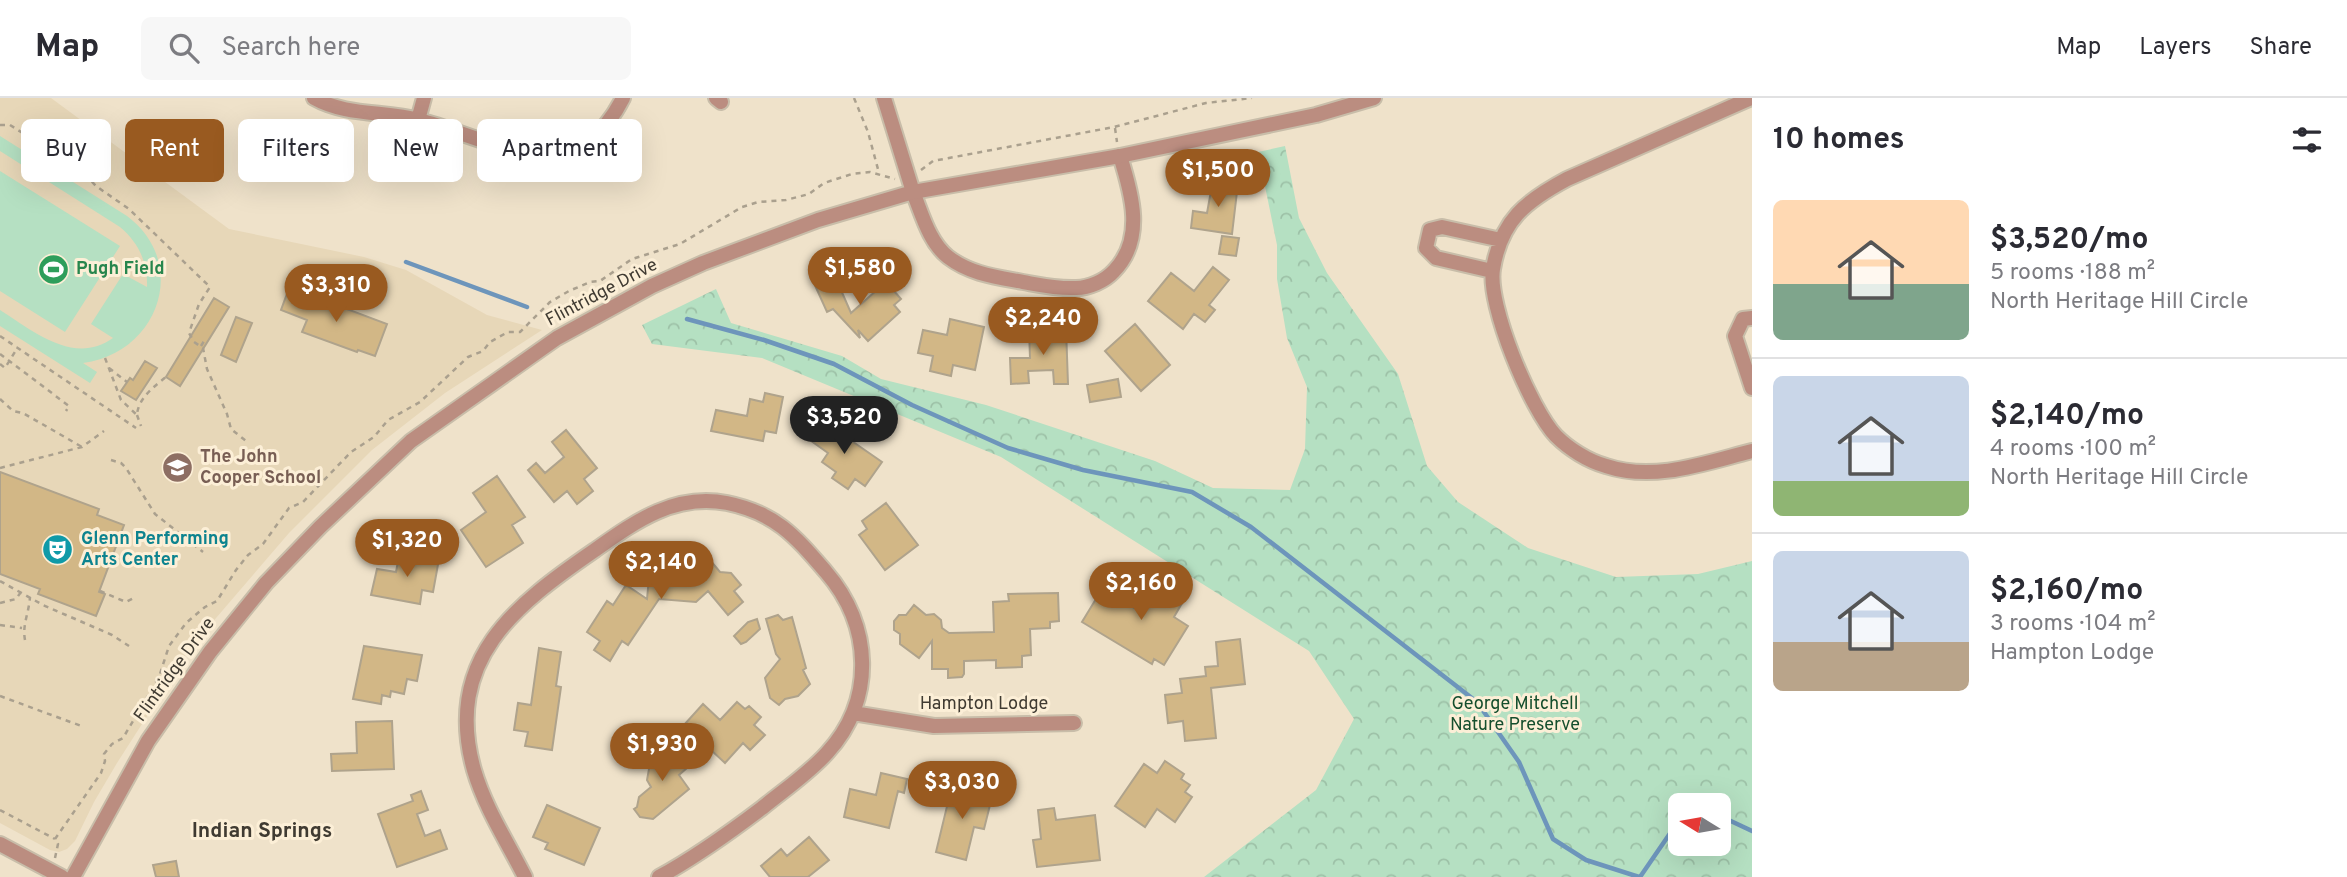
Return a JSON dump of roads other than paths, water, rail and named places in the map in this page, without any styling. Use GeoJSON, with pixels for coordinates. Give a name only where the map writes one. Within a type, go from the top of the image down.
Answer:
{"type":"FeatureCollection","features":[{"type":"Feature","properties":{"kind":"street"},"geometry":{"type":"LineString","coordinates":[[314,98],[346,110],[411,119]]}},
{"type":"Feature","properties":{"kind":"street"},"geometry":{"type":"LineString","coordinates":[[418,119],[424,98]]}},
{"type":"Feature","properties":{"kind":"street"},"geometry":{"type":"LineString","coordinates":[[463,134],[499,146],[542,155],[561,153],[579,146],[595,135],[609,121],[623,98]]}},
{"type":"Feature","properties":{"kind":"street"},"geometry":{"type":"LineString","coordinates":[[884,98],[908,175],[934,240],[946,256],[982,275],[1078,289],[1108,277],[1123,259],[1133,236],[1134,212],[1120,156]]}},
{"type":"Feature","properties":{"kind":"street","name":"Flintridge Drive"},"geometry":{"type":"LineString","coordinates":[[73,877],[148,741],[217,643],[266,583],[411,441],[557,338],[652,286],[703,263],[818,220],[914,192],[1120,156],[1316,115],[1374,98]]}},
{"type":"Feature","properties":{"kind":"street"},"geometry":{"type":"LineString","coordinates":[[1751,98],[1544,191],[1523,207],[1501,240],[1492,271],[1493,292],[1502,324],[1538,413],[1557,437],[1581,455],[1621,470],[1654,472],[1702,464],[1752,451]]}},
{"type":"Feature","properties":{"kind":"street"},"geometry":{"type":"LineString","coordinates":[[1492,271],[1436,258],[1426,248],[1430,230],[1442,227],[1501,240]]}},
{"type":"Feature","properties":{"kind":"street"},"geometry":{"type":"LineString","coordinates":[[1752,318],[1743,319],[1735,336],[1752,388]]}},
{"type":"Feature","properties":{"kind":"street"},"geometry":{"type":"LineString","coordinates":[[525,877],[485,797],[469,746],[468,719],[477,668],[503,624],[523,604],[564,571],[636,521],[680,503],[726,503],[769,517],[788,529],[846,597],[861,640],[863,661],[853,713],[843,733],[827,753],[800,778],[728,834],[659,877]]}},
{"type":"Feature","properties":{"kind":"street","name":"Hampton Lodge"},"geometry":{"type":"LineString","coordinates":[[853,713],[934,726],[1074,723]]}},
{"type":"Feature","properties":{"kind":"street"},"geometry":{"type":"LineString","coordinates":[[0,844],[55,874]]}},
{"type":"Feature","properties":{"kind":"waterway"},"geometry":{"type":"LineString","coordinates":[[406,262],[527,307]]}},
{"type":"Feature","properties":{"kind":"waterway"},"geometry":{"type":"LineString","coordinates":[[687,319],[764,340],[834,364],[912,405],[1008,448],[1083,470],[1192,492],[1251,527],[1477,702],[1519,762],[1553,839],[1586,860],[1639,877]]}},
{"type":"Feature","properties":{"kind":"waterway"},"geometry":{"type":"LineString","coordinates":[[1731,821],[1752,831]]}},
{"type":"Feature","properties":{"kind":"waterway"},"geometry":{"type":"LineString","coordinates":[[1640,877],[1668,836]]}},
{"type":"Feature","properties":{"kind":"place","name":"Pugh Field"},"geometry":{"type":"Point","coordinates":[53,269]}},
{"type":"Feature","properties":{"kind":"place","name":"The John Cooper School"},"geometry":{"type":"Point","coordinates":[177,467]}},
{"type":"Feature","properties":{"kind":"place","name":"Glenn Performing Arts Center"},"geometry":{"type":"Point","coordinates":[58,549]}},
{"type":"Feature","properties":{"kind":"district","name":"Indian Springs"},"geometry":{"type":"Point","coordinates":[262,831]}},
{"type":"Feature","properties":{"kind":"park label","name":"George Mitchell Nature Preserve"},"geometry":{"type":"Point","coordinates":[1515,714]}}]}
